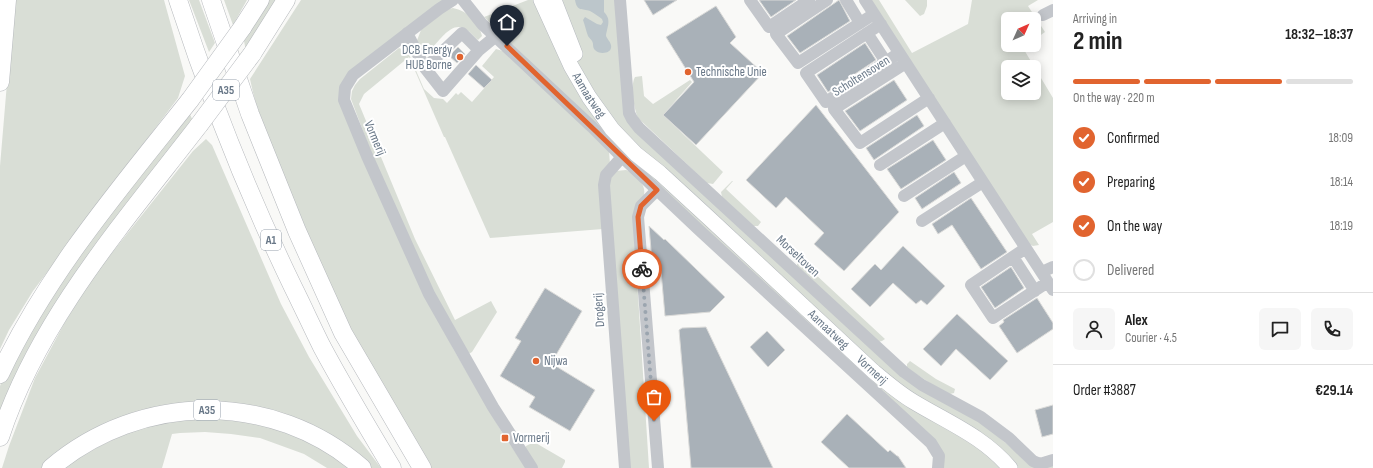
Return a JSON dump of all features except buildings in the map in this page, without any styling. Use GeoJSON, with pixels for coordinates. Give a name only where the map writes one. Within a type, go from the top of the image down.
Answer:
{"type":"FeatureCollection","features":[{"type":"Feature","properties":{"kind":"highway"},"geometry":{"type":"LineString","coordinates":[[0,82],[6,0]]}},
{"type":"Feature","properties":{"kind":"highway","name":"A1"},"geometry":{"type":"LineString","coordinates":[[178,0],[228,142],[274,248],[322,346],[363,420],[392,468]]}},
{"type":"Feature","properties":{"kind":"highway","name":"A1"},"geometry":{"type":"LineString","coordinates":[[211,0],[250,114],[297,231],[343,333],[422,468]]}},
{"type":"Feature","properties":{"kind":"highway"},"geometry":{"type":"LineString","coordinates":[[0,374],[27,323],[77,245],[190,100],[242,28],[260,0]]}},
{"type":"Feature","properties":{"kind":"highway","name":"A35"},"geometry":{"type":"LineString","coordinates":[[0,436],[17,394],[33,361],[69,298],[108,242],[252,54],[286,0]]}},
{"type":"Feature","properties":{"kind":"highway","name":"A35"},"geometry":{"type":"LineString","coordinates":[[51,468],[69,454],[102,434],[146,418],[196,410],[251,414],[291,425],[328,442],[362,468]]}},
{"type":"Feature","properties":{"kind":"main road","name":"Aamaatweg"},"geometry":{"type":"LineString","coordinates":[[541,0],[571,66],[589,97],[612,129],[636,154],[660,173],[873,371],[896,390],[914,402],[982,441],[1010,468]]}},
{"type":"Feature","properties":{"kind":"main road","name":"Aamaatweg"},"geometry":{"type":"LineString","coordinates":[[554,0],[577,57],[597,93],[620,127],[660,173]]}},
{"type":"Feature","properties":{"kind":"street","name":"Vormerij"},"geometry":{"type":"LineString","coordinates":[[453,0],[352,75],[345,88],[344,100],[367,156],[429,294],[493,407],[532,468]]}},
{"type":"Feature","properties":{"kind":"street","name":"Vormerij"},"geometry":{"type":"LineString","coordinates":[[463,0],[482,24],[587,122],[622,157],[931,444],[939,456],[938,468]]}},
{"type":"Feature","properties":{"kind":"street","name":"Morseltoven"},"geometry":{"type":"LineString","coordinates":[[620,0],[629,113],[632,120],[639,128],[904,372],[922,385],[981,417],[1009,438],[1033,461],[1040,464],[1053,460]]}},
{"type":"Feature","properties":{"kind":"street"},"geometry":{"type":"LineString","coordinates":[[750,0],[769,27],[809,0]]}},
{"type":"Feature","properties":{"kind":"street"},"geometry":{"type":"LineString","coordinates":[[827,0],[776,34],[798,63],[874,14]]}},
{"type":"Feature","properties":{"kind":"street"},"geometry":{"type":"LineString","coordinates":[[846,0],[860,23]]}},
{"type":"Feature","properties":{"kind":"street","name":"Scholtensoven"},"geometry":{"type":"LineString","coordinates":[[865,0],[1048,281]]}},
{"type":"Feature","properties":{"kind":"street","name":"Scholtensoven"},"geometry":{"type":"LineString","coordinates":[[880,24],[806,73],[826,102],[886,62],[903,58]]}},
{"type":"Feature","properties":{"kind":"street"},"geometry":{"type":"LineString","coordinates":[[407,33],[425,68],[443,90],[479,50],[496,36]]}},
{"type":"Feature","properties":{"kind":"street"},"geometry":{"type":"LineString","coordinates":[[425,68],[462,33],[479,50]]}},
{"type":"Feature","properties":{"kind":"street","name":"Scholtensoven"},"geometry":{"type":"LineString","coordinates":[[868,33],[886,62]]}},
{"type":"Feature","properties":{"kind":"street","name":"Scholtensoven"},"geometry":{"type":"LineString","coordinates":[[903,58],[834,109],[860,142],[928,98]]}},
{"type":"Feature","properties":{"kind":"street"},"geometry":{"type":"LineString","coordinates":[[880,165],[945,123]]}},
{"type":"Feature","properties":{"kind":"street"},"geometry":{"type":"LineString","coordinates":[[904,196],[966,156]]}},
{"type":"Feature","properties":{"kind":"street","name":"Drogerij"},"geometry":{"type":"LineString","coordinates":[[622,157],[606,174],[604,184],[625,468]]}},
{"type":"Feature","properties":{"kind":"street"},"geometry":{"type":"LineString","coordinates":[[922,221],[983,182]]}},
{"type":"Feature","properties":{"kind":"street"},"geometry":{"type":"LineString","coordinates":[[657,190],[641,206],[638,217],[658,468]]}},
{"type":"Feature","properties":{"kind":"street"},"geometry":{"type":"LineString","coordinates":[[1026,248],[971,285],[993,318],[1048,281],[1053,267]]}},
{"type":"Feature","properties":{"kind":"street"},"geometry":{"type":"LineString","coordinates":[[1013,257],[1036,290]]}},
{"type":"Feature","properties":{"kind":"shaded area"},"geometry":{"type":"Polygon","coordinates":[[[14,0],[164,0],[185,76],[178,98],[33,291],[9,330],[0,349],[0,166],[14,0]]]}},
{"type":"Feature","properties":{"kind":"shaded area"},"geometry":{"type":"Polygon","coordinates":[[[189,0],[199,0],[215,43],[209,52],[189,0]]]}},
{"type":"Feature","properties":{"kind":"shaded area"},"geometry":{"type":"Polygon","coordinates":[[[224,0],[247,0],[233,25],[224,0]]]}},
{"type":"Feature","properties":{"kind":"shaded area"},"geometry":{"type":"Polygon","coordinates":[[[265,0],[280,0],[246,52],[243,35],[265,0]]]}},
{"type":"Feature","properties":{"kind":"shaded area"},"geometry":{"type":"Polygon","coordinates":[[[301,0],[444,0],[342,85],[412,269],[454,350],[503,434],[526,468],[431,468],[383,388],[334,296],[270,144],[257,106],[250,79],[301,0]]]}},
{"type":"Feature","properties":{"kind":"shaded area"},"geometry":{"type":"Polygon","coordinates":[[[528,0],[617,0],[625,112],[889,365],[978,419],[1027,463],[1041,468],[943,468],[941,451],[609,139],[484,17],[528,0]]]}},
{"type":"Feature","properties":{"kind":"shaded area"},"geometry":{"type":"Polygon","coordinates":[[[575,0],[604,0],[604,12],[608,18],[606,36],[611,45],[608,52],[599,53],[594,49],[593,42],[588,36],[583,20],[585,17],[601,25],[603,22],[602,19],[590,11],[580,9],[575,0]]]}},
{"type":"Feature","properties":{"kind":"shaded area"},"geometry":{"type":"Polygon","coordinates":[[[869,0],[879,0],[912,53],[968,24],[972,0],[1038,0],[1028,6],[1032,12],[1001,12],[1001,52],[1025,52],[1030,60],[1001,60],[1001,100],[1041,100],[1041,78],[1053,98],[1053,222],[1032,234],[1039,245],[1033,246],[1029,244],[869,0]]]}},
{"type":"Feature","properties":{"kind":"shaded area"},"geometry":{"type":"Polygon","coordinates":[[[905,0],[927,0],[927,6],[924,14],[920,16],[905,0]]]}},
{"type":"Feature","properties":{"kind":"shaded area"},"geometry":{"type":"Polygon","coordinates":[[[453,8],[468,14],[478,26],[482,36],[478,40],[463,28],[454,28],[446,33],[433,47],[428,43],[421,50],[427,55],[422,55],[416,43],[421,30],[446,10],[453,8]]]}},
{"type":"Feature","properties":{"kind":"shaded area"},"geometry":{"type":"Polygon","coordinates":[[[1041,26],[1045,32],[1041,35],[1041,26]]]}},
{"type":"Feature","properties":{"kind":"shaded area"},"geometry":{"type":"Polygon","coordinates":[[[399,48],[408,52],[424,89],[434,98],[443,99],[447,103],[456,93],[458,95],[461,92],[472,102],[494,77],[482,66],[496,49],[506,52],[609,151],[610,164],[603,229],[490,238],[409,57],[364,94],[359,104],[415,239],[455,320],[491,301],[497,312],[472,352],[467,355],[444,315],[381,179],[351,99],[352,91],[360,79],[399,48]]]}},
{"type":"Feature","properties":{"kind":"shaded area"},"geometry":{"type":"Polygon","coordinates":[[[642,76],[644,96],[653,104],[690,80],[692,82],[663,115],[723,172],[713,184],[707,183],[638,118],[634,103],[633,86],[635,77],[642,76]]]}},
{"type":"Feature","properties":{"kind":"shaded area"},"geometry":{"type":"Polygon","coordinates":[[[188,110],[193,121],[79,268],[64,291],[0,424],[0,386],[6,370],[49,292],[188,110]]]}},
{"type":"Feature","properties":{"kind":"shaded area"},"geometry":{"type":"Polygon","coordinates":[[[206,139],[212,145],[281,304],[309,357],[357,436],[381,468],[368,468],[334,443],[183,407],[45,468],[2,468],[35,378],[65,322],[91,279],[193,151],[206,139]]]}},
{"type":"Feature","properties":{"kind":"shaded area"},"geometry":{"type":"Polygon","coordinates":[[[626,170],[639,180],[644,189],[643,198],[633,217],[649,468],[629,468],[607,182],[616,171],[626,170]]]}},
{"type":"Feature","properties":{"kind":"shaded area"},"geometry":{"type":"Polygon","coordinates":[[[732,181],[726,189],[761,222],[758,226],[753,226],[722,197],[721,192],[732,181]]]}},
{"type":"Feature","properties":{"kind":"shaded area"},"geometry":{"type":"Polygon","coordinates":[[[800,260],[885,339],[878,342],[797,267],[797,263],[800,260]]]}},
{"type":"Feature","properties":{"kind":"shaded area"},"geometry":{"type":"Polygon","coordinates":[[[910,361],[936,379],[955,389],[954,393],[950,394],[933,385],[907,368],[907,364],[910,361]]]}},
{"type":"Feature","properties":{"kind":"shaded area"},"geometry":{"type":"Polygon","coordinates":[[[196,418],[223,418],[269,427],[313,445],[352,468],[327,468],[304,454],[260,438],[205,432],[172,434],[162,468],[64,468],[94,449],[114,439],[153,425],[196,418]]]}},
{"type":"Feature","properties":{"kind":"shaded area"},"geometry":{"type":"Polygon","coordinates":[[[534,442],[565,460],[562,468],[537,468],[525,448],[534,442]]]}},
{"type":"Feature","properties":{"kind":"shaded area"},"geometry":{"type":"Polygon","coordinates":[[[1053,465],[1053,468],[1041,468],[1053,465]]]}},
{"type":"Feature","properties":{"kind":"way so far"},"geometry":{"type":"LineString","coordinates":[[642,269],[654,421]]}},
{"type":"Feature","properties":{"kind":"place","name":"DCB Energy HUB Borne"},"geometry":{"type":"Point","coordinates":[460,57]}},
{"type":"Feature","properties":{"kind":"place","name":"Technische Unie"},"geometry":{"type":"Point","coordinates":[688,72]}},
{"type":"Feature","properties":{"kind":"place","name":"Nijwa"},"geometry":{"type":"Point","coordinates":[536,361]}},
{"type":"Feature","properties":{"kind":"place","name":"Vormerij"},"geometry":{"type":"Point","coordinates":[505,438]}},
{"type":"Feature","properties":{"kind":"route"},"geometry":{"type":"LineString","coordinates":[[507,46],[657,190],[641,206],[638,217],[642,269]]}}]}
